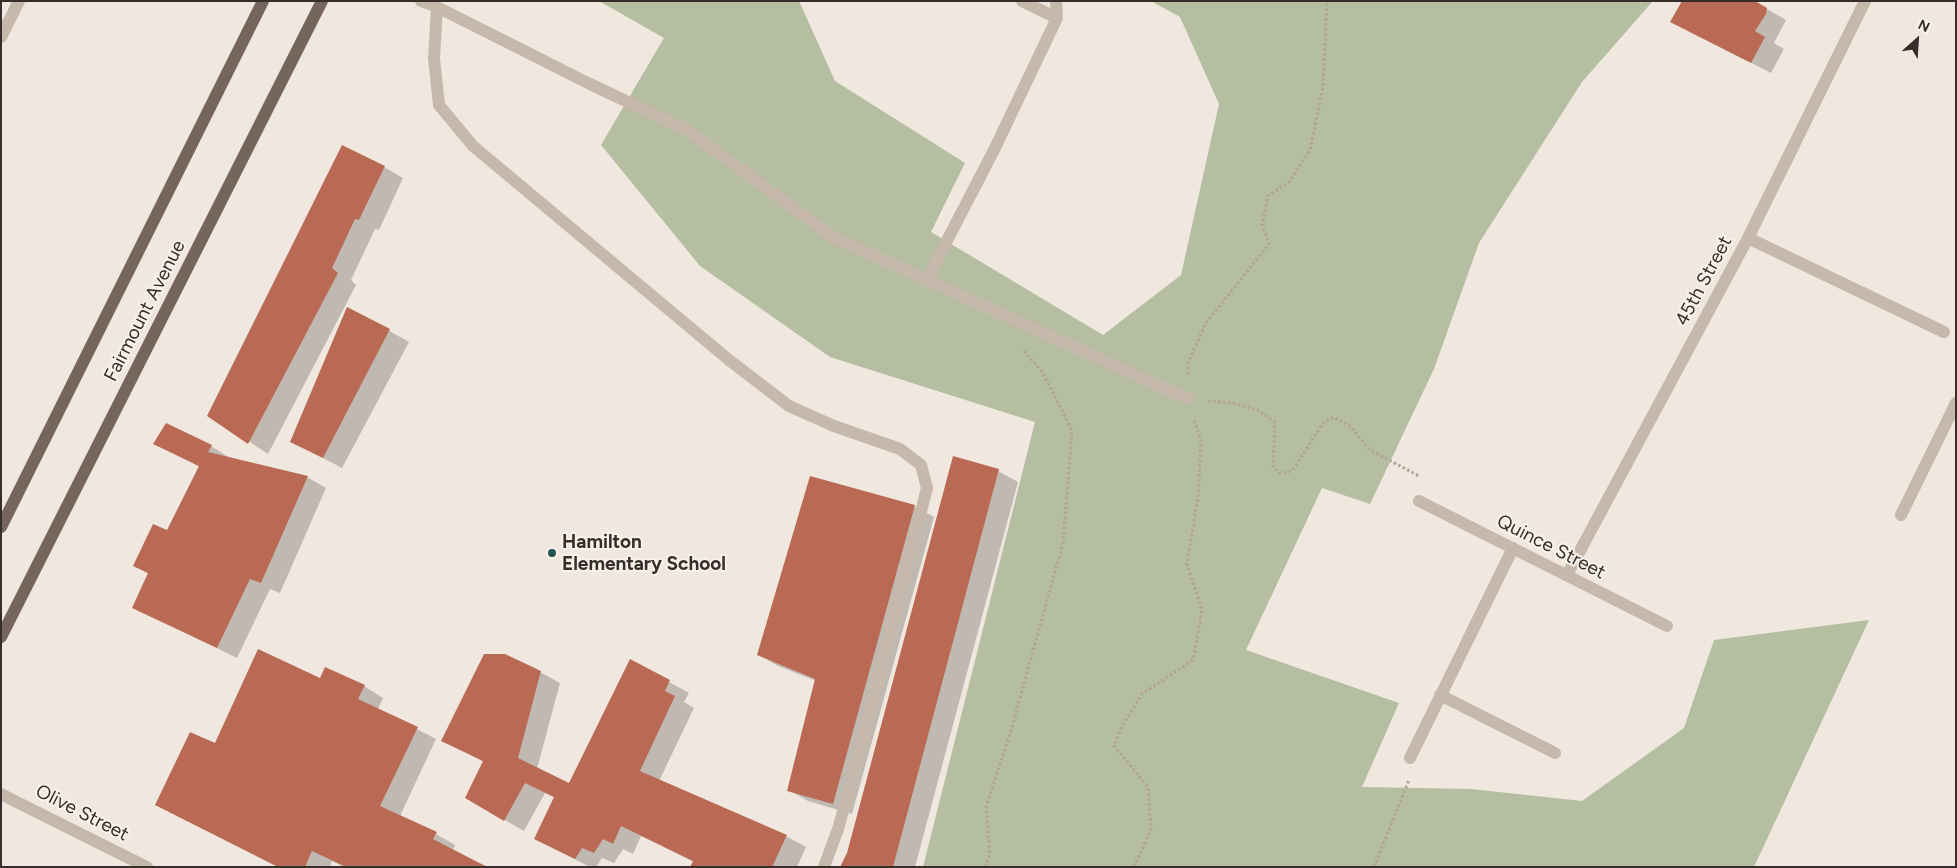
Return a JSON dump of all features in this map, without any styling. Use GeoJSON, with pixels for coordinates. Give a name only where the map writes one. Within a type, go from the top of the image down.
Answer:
{"type":"FeatureCollection","features":[{"type":"Feature","properties":{"kind":"main road","name":"Fairmount Avenue"},"geometry":{"type":"LineString","coordinates":[[1,527],[263,1]]}},
{"type":"Feature","properties":{"kind":"main road","name":"Fairmount Avenue"},"geometry":{"type":"LineString","coordinates":[[1,637],[322,1]]}},
{"type":"Feature","properties":{"kind":"street"},"geometry":{"type":"LineString","coordinates":[[1,37],[19,1]]}},
{"type":"Feature","properties":{"kind":"street"},"geometry":{"type":"LineString","coordinates":[[422,1],[686,130],[833,237],[1188,399]]}},
{"type":"Feature","properties":{"kind":"street"},"geometry":{"type":"LineString","coordinates":[[1022,1],[1058,18]]}},
{"type":"Feature","properties":{"kind":"street"},"geometry":{"type":"LineString","coordinates":[[926,280],[994,150],[1058,18],[1056,1]]}},
{"type":"Feature","properties":{"kind":"street","name":"45th Street"},"geometry":{"type":"LineString","coordinates":[[1567,575],[1748,238],[1865,1]]}},
{"type":"Feature","properties":{"kind":"street"},"geometry":{"type":"LineString","coordinates":[[437,7],[434,58],[439,105],[473,146],[729,360],[789,406],[834,426],[900,449],[921,465],[927,488],[858,757],[838,829],[824,867]]}},
{"type":"Feature","properties":{"kind":"street"},"geometry":{"type":"LineString","coordinates":[[1748,238],[1944,332]]}},
{"type":"Feature","properties":{"kind":"street"},"geometry":{"type":"LineString","coordinates":[[1901,516],[1956,403]]}},
{"type":"Feature","properties":{"kind":"street","name":"Quince Street"},"geometry":{"type":"LineString","coordinates":[[1419,501],[1667,626]]}},
{"type":"Feature","properties":{"kind":"street"},"geometry":{"type":"LineString","coordinates":[[1410,758],[1513,548]]}},
{"type":"Feature","properties":{"kind":"street"},"geometry":{"type":"LineString","coordinates":[[1440,695],[1555,753]]}},
{"type":"Feature","properties":{"kind":"street","name":"Olive Street"},"geometry":{"type":"LineString","coordinates":[[1,794],[147,867]]}},
{"type":"Feature","properties":{"kind":"path"},"geometry":{"type":"LineString","coordinates":[[1134,867],[1151,830],[1148,787],[1114,746],[1122,726],[1142,694],[1193,660],[1202,610],[1187,564],[1198,498],[1201,441],[1188,399],[1188,363],[1206,323],[1269,244],[1262,224],[1268,196],[1289,182],[1310,150],[1323,86],[1327,1]]}},
{"type":"Feature","properties":{"kind":"path"},"geometry":{"type":"LineString","coordinates":[[985,867],[990,854],[986,806],[1010,734],[1063,543],[1072,430],[1041,370],[1017,343]]}},
{"type":"Feature","properties":{"kind":"path"},"geometry":{"type":"LineString","coordinates":[[1188,399],[1233,403],[1258,410],[1275,422],[1273,468],[1280,473],[1292,470],[1322,423],[1334,417],[1349,425],[1370,450],[1419,476]]}},
{"type":"Feature","properties":{"kind":"path"},"geometry":{"type":"LineString","coordinates":[[1374,867],[1412,769],[1410,758]]}},
{"type":"Feature","properties":{"kind":"green space"},"geometry":{"type":"Polygon","coordinates":[[[599,1],[799,1],[835,81],[965,163],[931,232],[1103,335],[1181,275],[1219,104],[1180,17],[1151,1],[1653,1],[1582,82],[1479,243],[1434,369],[1370,504],[1322,488],[1246,650],[1399,703],[1362,787],[1471,789],[1582,801],[1684,728],[1714,640],[1869,620],[1754,867],[923,867],[1035,422],[830,357],[700,266],[601,145],[664,38],[599,1]]]}},
{"type":"Feature","properties":{"kind":"building"},"geometry":{"type":"Polygon","coordinates":[[[1682,1],[1755,1],[1767,8],[1766,14],[1755,31],[1765,37],[1751,63],[1670,22],[1682,1]]]}},
{"type":"Feature","properties":{"kind":"building"},"geometry":{"type":"Polygon","coordinates":[[[342,145],[385,166],[359,220],[355,219],[332,268],[338,273],[248,444],[207,416],[342,145]]]}},
{"type":"Feature","properties":{"kind":"building"},"geometry":{"type":"Polygon","coordinates":[[[347,307],[390,329],[323,458],[290,442],[347,307]]]}},
{"type":"Feature","properties":{"kind":"building"},"geometry":{"type":"Polygon","coordinates":[[[166,423],[212,445],[208,452],[308,476],[261,583],[250,579],[217,648],[132,608],[148,573],[133,566],[153,524],[167,530],[199,466],[153,444],[166,423]]]}},
{"type":"Feature","properties":{"kind":"building"},"geometry":{"type":"Polygon","coordinates":[[[953,456],[999,469],[893,867],[840,867],[847,853],[953,456]]]}},
{"type":"Feature","properties":{"kind":"building"},"geometry":{"type":"Polygon","coordinates":[[[810,476],[915,505],[833,804],[787,791],[815,679],[757,655],[810,476]]]}},
{"type":"Feature","properties":{"kind":"building"},"geometry":{"type":"Polygon","coordinates":[[[258,649],[320,678],[325,667],[365,685],[358,699],[418,727],[380,806],[437,832],[433,839],[487,867],[346,867],[312,851],[305,867],[278,867],[155,805],[190,732],[215,743],[258,649]]]}},
{"type":"Feature","properties":{"kind":"building"},"geometry":{"type":"Polygon","coordinates":[[[484,654],[505,654],[541,671],[518,758],[569,783],[630,659],[670,680],[665,691],[675,696],[640,771],[787,835],[772,867],[690,867],[693,861],[621,826],[613,844],[603,839],[594,853],[582,848],[575,859],[534,839],[554,797],[525,783],[504,821],[465,798],[483,761],[441,741],[484,654]]]}},
{"type":"Feature","properties":{"kind":"place","name":"Hamilton Elementary School"},"geometry":{"type":"Point","coordinates":[552,553]}}]}
